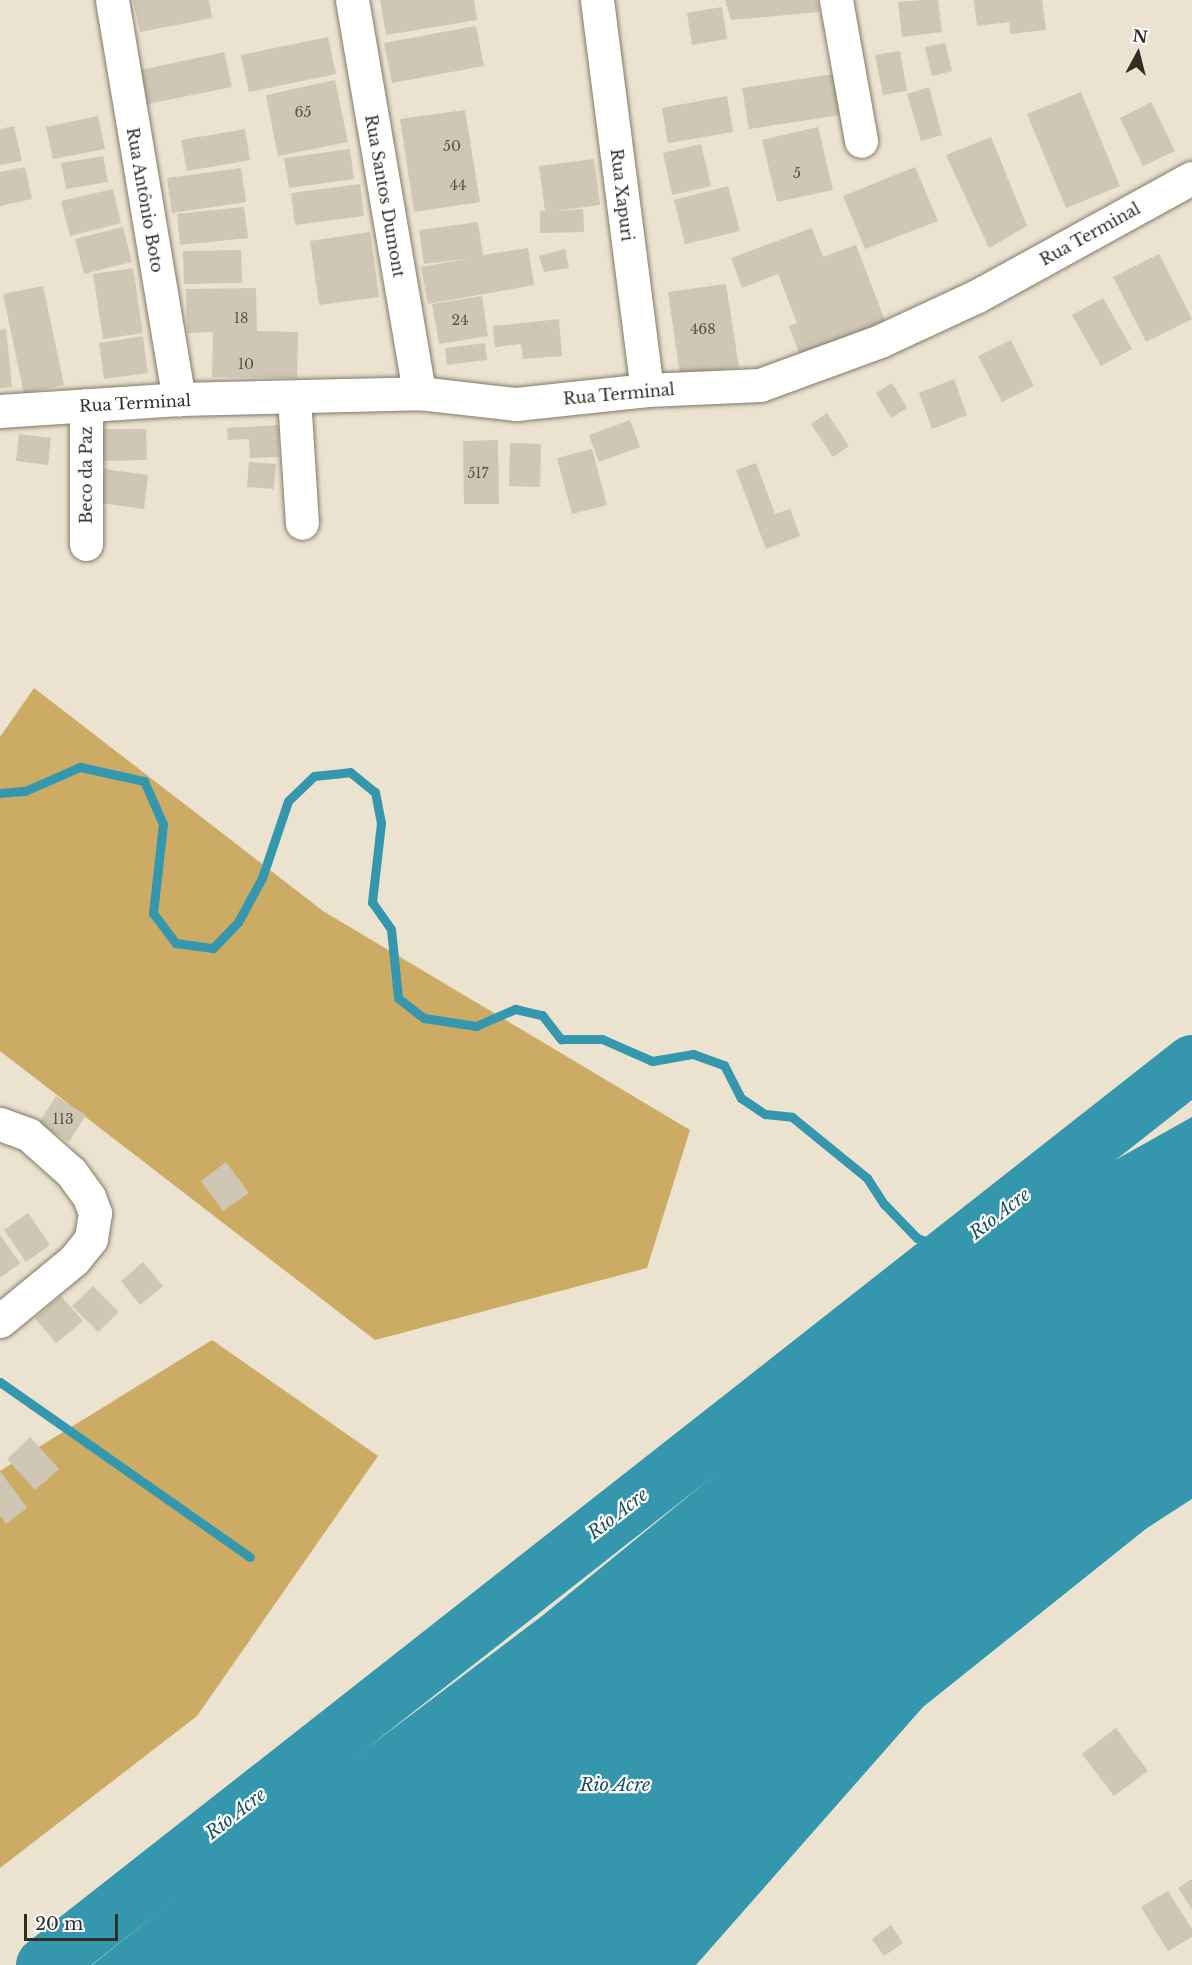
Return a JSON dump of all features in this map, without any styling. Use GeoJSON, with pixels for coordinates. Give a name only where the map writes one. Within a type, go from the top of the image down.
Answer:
{"type":"FeatureCollection","features":[{"type":"Feature","properties":{"kind":"street","name":"Rua Antônio Boto"},"geometry":{"type":"LineString","coordinates":[[112,0],[179,399]]}},
{"type":"Feature","properties":{"kind":"street","name":"Rua Santos Dumont"},"geometry":{"type":"LineString","coordinates":[[352,0],[419,393]]}},
{"type":"Feature","properties":{"kind":"street","name":"Rua Xapuri"},"geometry":{"type":"LineString","coordinates":[[597,0],[647,390]]}},
{"type":"Feature","properties":{"kind":"street"},"geometry":{"type":"LineString","coordinates":[[836,0],[861,141]]}},
{"type":"Feature","properties":{"kind":"street","name":"Rua Terminal"},"geometry":{"type":"LineString","coordinates":[[0,411],[179,399],[419,393],[516,404],[647,390],[760,385],[880,341],[977,296],[1192,178]]}},
{"type":"Feature","properties":{"kind":"street"},"geometry":{"type":"LineString","coordinates":[[294,397],[302,523]]}},
{"type":"Feature","properties":{"kind":"street","name":"Beco da Paz"},"geometry":{"type":"LineString","coordinates":[[86,405],[86,544]]}},
{"type":"Feature","properties":{"kind":"street"},"geometry":{"type":"LineString","coordinates":[[0,1124],[28,1134],[71,1172],[89,1197],[95,1213],[91,1239],[75,1260],[0,1321]]}},
{"type":"Feature","properties":{"kind":"shaded area"},"geometry":{"type":"Polygon","coordinates":[[[34,688],[323,911],[690,1130],[647,1268],[375,1340],[0,1051],[0,737],[34,688]]]}},
{"type":"Feature","properties":{"kind":"shaded area"},"geometry":{"type":"Polygon","coordinates":[[[212,1340],[378,1456],[197,1716],[0,1868],[0,1471],[212,1340]]]}},
{"type":"Feature","properties":{"kind":"water","name":"Rio Acre"},"geometry":{"type":"Polygon","coordinates":[[[1192,1117],[1192,1499],[1147,1528],[923,1707],[696,1965],[92,1965],[301,1798],[542,1616],[773,1427],[953,1251],[1192,1117]]]}},
{"type":"Feature","properties":{"kind":"building"},"geometry":{"type":"Polygon","coordinates":[[[133,0],[209,0],[212,18],[140,32],[133,0]]]}},
{"type":"Feature","properties":{"kind":"building"},"geometry":{"type":"Polygon","coordinates":[[[380,0],[474,0],[477,20],[386,35],[380,0]]]}},
{"type":"Feature","properties":{"kind":"building"},"geometry":{"type":"Polygon","coordinates":[[[725,0],[817,0],[819,12],[731,20],[725,0]]]}},
{"type":"Feature","properties":{"kind":"building"},"geometry":{"type":"Polygon","coordinates":[[[938,0],[942,32],[902,37],[898,2],[938,0]]]}},
{"type":"Feature","properties":{"kind":"building"},"geometry":{"type":"Polygon","coordinates":[[[974,0],[1042,0],[1046,30],[1010,34],[1009,22],[977,26],[974,0]]]}},
{"type":"Feature","properties":{"kind":"building"},"geometry":{"type":"Polygon","coordinates":[[[722,7],[727,39],[692,45],[687,13],[722,7]]]}},
{"type":"Feature","properties":{"kind":"building"},"geometry":{"type":"Polygon","coordinates":[[[476,26],[484,66],[392,83],[384,43],[476,26]]]}},
{"type":"Feature","properties":{"kind":"building"},"geometry":{"type":"Polygon","coordinates":[[[328,37],[336,74],[249,92],[241,55],[328,37]]]}},
{"type":"Feature","properties":{"kind":"building"},"geometry":{"type":"Polygon","coordinates":[[[945,43],[952,71],[932,76],[925,47],[945,43]]]}},
{"type":"Feature","properties":{"kind":"building"},"geometry":{"type":"Polygon","coordinates":[[[900,51],[907,91],[883,95],[875,55],[900,51]]]}},
{"type":"Feature","properties":{"kind":"building"},"geometry":{"type":"Polygon","coordinates":[[[224,52],[232,87],[143,105],[136,71],[224,52]]]}},
{"type":"Feature","properties":{"kind":"building"},"geometry":{"type":"Polygon","coordinates":[[[840,73],[847,114],[749,129],[742,88],[840,73]]]}},
{"type":"Feature","properties":{"kind":"building"},"geometry":{"type":"Polygon","coordinates":[[[335,80],[348,142],[278,156],[266,95],[335,80]]]}},
{"type":"Feature","properties":{"kind":"building"},"geometry":{"type":"Polygon","coordinates":[[[929,87],[942,135],[921,141],[907,94],[929,87]]]}},
{"type":"Feature","properties":{"kind":"building"},"geometry":{"type":"Polygon","coordinates":[[[1081,92],[1120,186],[1066,208],[1027,114],[1081,92]]]}},
{"type":"Feature","properties":{"kind":"building"},"geometry":{"type":"Polygon","coordinates":[[[727,96],[733,132],[668,143],[662,108],[727,96]]]}},
{"type":"Feature","properties":{"kind":"building"},"geometry":{"type":"Polygon","coordinates":[[[1151,102],[1175,151],[1143,166],[1120,118],[1151,102]]]}},
{"type":"Feature","properties":{"kind":"building"},"geometry":{"type":"Polygon","coordinates":[[[465,110],[480,202],[414,212],[400,119],[465,110]]]}},
{"type":"Feature","properties":{"kind":"building"},"geometry":{"type":"Polygon","coordinates":[[[98,116],[105,149],[53,159],[46,127],[98,116]]]}},
{"type":"Feature","properties":{"kind":"building"},"geometry":{"type":"Polygon","coordinates":[[[14,126],[22,161],[0,165],[0,129],[14,126]]]}},
{"type":"Feature","properties":{"kind":"building"},"geometry":{"type":"Polygon","coordinates":[[[818,127],[833,190],[777,202],[762,140],[818,127]]]}},
{"type":"Feature","properties":{"kind":"building"},"geometry":{"type":"Polygon","coordinates":[[[245,129],[250,160],[187,171],[181,140],[245,129]]]}},
{"type":"Feature","properties":{"kind":"building"},"geometry":{"type":"Polygon","coordinates":[[[991,137],[1027,226],[989,248],[946,155],[991,137]]]}},
{"type":"Feature","properties":{"kind":"building"},"geometry":{"type":"Polygon","coordinates":[[[701,144],[711,186],[672,195],[663,153],[701,144]]]}},
{"type":"Feature","properties":{"kind":"building"},"geometry":{"type":"Polygon","coordinates":[[[350,149],[354,179],[289,188],[284,158],[350,149]]]}},
{"type":"Feature","properties":{"kind":"building"},"geometry":{"type":"Polygon","coordinates":[[[103,156],[108,182],[66,189],[61,163],[103,156]]]}},
{"type":"Feature","properties":{"kind":"building"},"geometry":{"type":"Polygon","coordinates":[[[594,159],[600,205],[554,211],[583,209],[584,232],[540,233],[540,210],[545,212],[539,166],[594,159]]]}},
{"type":"Feature","properties":{"kind":"building"},"geometry":{"type":"Polygon","coordinates":[[[25,167],[32,199],[0,206],[0,172],[25,167]]]}},
{"type":"Feature","properties":{"kind":"building"},"geometry":{"type":"Polygon","coordinates":[[[915,167],[938,221],[865,249],[843,196],[915,167]]]}},
{"type":"Feature","properties":{"kind":"building"},"geometry":{"type":"Polygon","coordinates":[[[241,168],[246,202],[172,213],[167,178],[241,168]]]}},
{"type":"Feature","properties":{"kind":"building"},"geometry":{"type":"Polygon","coordinates":[[[360,184],[364,216],[295,225],[291,193],[360,184]]]}},
{"type":"Feature","properties":{"kind":"building"},"geometry":{"type":"Polygon","coordinates":[[[728,186],[740,231],[685,244],[674,200],[728,186]]]}},
{"type":"Feature","properties":{"kind":"building"},"geometry":{"type":"Polygon","coordinates":[[[113,189],[121,223],[70,236],[61,201],[113,189]]]}},
{"type":"Feature","properties":{"kind":"building"},"geometry":{"type":"Polygon","coordinates":[[[244,207],[248,238],[180,245],[177,214],[244,207]]]}},
{"type":"Feature","properties":{"kind":"building"},"geometry":{"type":"Polygon","coordinates":[[[478,222],[483,255],[528,248],[534,285],[428,304],[421,267],[471,258],[424,264],[419,230],[478,222]]]}},
{"type":"Feature","properties":{"kind":"building"},"geometry":{"type":"Polygon","coordinates":[[[123,227],[132,262],[84,274],[75,239],[123,227]]]}},
{"type":"Feature","properties":{"kind":"building"},"geometry":{"type":"Polygon","coordinates":[[[812,228],[823,257],[856,245],[886,323],[800,355],[789,326],[797,323],[778,274],[742,288],[731,258],[812,228]]]}},
{"type":"Feature","properties":{"kind":"building"},"geometry":{"type":"Polygon","coordinates":[[[370,232],[379,297],[319,305],[310,241],[370,232]]]}},
{"type":"Feature","properties":{"kind":"building"},"geometry":{"type":"Polygon","coordinates":[[[565,249],[569,268],[544,272],[539,256],[565,249]]]}},
{"type":"Feature","properties":{"kind":"building"},"geometry":{"type":"Polygon","coordinates":[[[241,250],[242,283],[184,284],[183,251],[241,250]]]}},
{"type":"Feature","properties":{"kind":"building"},"geometry":{"type":"Polygon","coordinates":[[[1159,254],[1192,319],[1146,342],[1113,277],[1159,254]]]}},
{"type":"Feature","properties":{"kind":"building"},"geometry":{"type":"Polygon","coordinates":[[[133,268],[143,333],[103,339],[93,274],[133,268]]]}},
{"type":"Feature","properties":{"kind":"building"},"geometry":{"type":"Polygon","coordinates":[[[726,284],[739,367],[680,375],[668,292],[726,284]]]}},
{"type":"Feature","properties":{"kind":"building"},"geometry":{"type":"Polygon","coordinates":[[[43,286],[64,385],[24,394],[3,294],[43,286]]]}},
{"type":"Feature","properties":{"kind":"building"},"geometry":{"type":"Polygon","coordinates":[[[256,288],[257,331],[298,332],[297,378],[212,377],[213,332],[187,333],[186,289],[256,288]]]}},
{"type":"Feature","properties":{"kind":"building"},"geometry":{"type":"Polygon","coordinates":[[[482,296],[488,336],[439,344],[432,304],[482,296]]]}},
{"type":"Feature","properties":{"kind":"building"},"geometry":{"type":"Polygon","coordinates":[[[1103,298],[1132,349],[1101,366],[1072,315],[1103,298]]]}},
{"type":"Feature","properties":{"kind":"building"},"geometry":{"type":"Polygon","coordinates":[[[559,319],[562,356],[523,359],[521,344],[495,347],[493,326],[559,319]]]}},
{"type":"Feature","properties":{"kind":"building"},"geometry":{"type":"Polygon","coordinates":[[[6,329],[12,387],[0,388],[0,330],[6,329]]]}},
{"type":"Feature","properties":{"kind":"building"},"geometry":{"type":"Polygon","coordinates":[[[143,336],[148,373],[104,379],[99,343],[143,336]]]}},
{"type":"Feature","properties":{"kind":"building"},"geometry":{"type":"Polygon","coordinates":[[[1011,340],[1034,386],[1002,402],[978,356],[1011,340]]]}},
{"type":"Feature","properties":{"kind":"building"},"geometry":{"type":"Polygon","coordinates":[[[485,343],[487,360],[447,365],[445,348],[485,343]]]}},
{"type":"Feature","properties":{"kind":"building"},"geometry":{"type":"Polygon","coordinates":[[[954,379],[967,415],[932,429],[919,393],[954,379]]]}},
{"type":"Feature","properties":{"kind":"building"},"geometry":{"type":"Polygon","coordinates":[[[892,383],[907,408],[891,418],[876,393],[892,383]]]}},
{"type":"Feature","properties":{"kind":"building"},"geometry":{"type":"Polygon","coordinates":[[[827,413],[849,446],[833,457],[811,424],[827,413]]]}},
{"type":"Feature","properties":{"kind":"building"},"geometry":{"type":"Polygon","coordinates":[[[630,420],[640,447],[599,462],[589,435],[630,420]]]}},
{"type":"Feature","properties":{"kind":"building"},"geometry":{"type":"Polygon","coordinates":[[[278,425],[279,457],[250,458],[249,439],[228,440],[227,428],[278,425]]]}},
{"type":"Feature","properties":{"kind":"building"},"geometry":{"type":"Polygon","coordinates":[[[97,429],[146,429],[147,460],[97,461],[97,429]]]}},
{"type":"Feature","properties":{"kind":"building"},"geometry":{"type":"Polygon","coordinates":[[[19,434],[51,438],[48,465],[16,461],[19,434]]]}},
{"type":"Feature","properties":{"kind":"building"},"geometry":{"type":"Polygon","coordinates":[[[498,440],[499,504],[464,504],[463,441],[498,440]]]}},
{"type":"Feature","properties":{"kind":"building"},"geometry":{"type":"Polygon","coordinates":[[[510,443],[541,444],[540,487],[509,486],[510,443]]]}},
{"type":"Feature","properties":{"kind":"building"},"geometry":{"type":"Polygon","coordinates":[[[592,449],[607,505],[572,514],[557,458],[592,449]]]}},
{"type":"Feature","properties":{"kind":"building"},"geometry":{"type":"Polygon","coordinates":[[[249,462],[276,464],[274,489],[247,487],[249,462]]]}},
{"type":"Feature","properties":{"kind":"building"},"geometry":{"type":"Polygon","coordinates":[[[756,463],[775,514],[790,509],[800,536],[766,549],[736,470],[756,463]]]}},
{"type":"Feature","properties":{"kind":"building"},"geometry":{"type":"Polygon","coordinates":[[[104,469],[148,475],[144,509],[100,503],[104,469]]]}},
{"type":"Feature","properties":{"kind":"building"},"geometry":{"type":"Polygon","coordinates":[[[56,1096],[86,1115],[69,1142],[39,1123],[56,1096]]]}},
{"type":"Feature","properties":{"kind":"building"},"geometry":{"type":"Polygon","coordinates":[[[226,1162],[249,1193],[223,1211],[201,1181],[226,1162]]]}},
{"type":"Feature","properties":{"kind":"building"},"geometry":{"type":"Polygon","coordinates":[[[28,1213],[50,1245],[26,1262],[4,1230],[28,1213]]]}},
{"type":"Feature","properties":{"kind":"building"},"geometry":{"type":"Polygon","coordinates":[[[0,1235],[20,1263],[0,1278],[0,1235]]]}},
{"type":"Feature","properties":{"kind":"building"},"geometry":{"type":"Polygon","coordinates":[[[143,1262],[163,1286],[140,1305],[121,1281],[143,1262]]]}},
{"type":"Feature","properties":{"kind":"building"},"geometry":{"type":"Polygon","coordinates":[[[93,1286],[119,1312],[98,1332],[72,1306],[93,1286]]]}},
{"type":"Feature","properties":{"kind":"building"},"geometry":{"type":"Polygon","coordinates":[[[61,1296],[83,1321],[56,1343],[35,1318],[61,1296]]]}},
{"type":"Feature","properties":{"kind":"building"},"geometry":{"type":"Polygon","coordinates":[[[30,1437],[59,1469],[35,1490],[7,1459],[30,1437]]]}},
{"type":"Feature","properties":{"kind":"building"},"geometry":{"type":"Polygon","coordinates":[[[0,1471],[27,1508],[6,1524],[0,1516],[0,1471]]]}},
{"type":"Feature","properties":{"kind":"building"},"geometry":{"type":"Polygon","coordinates":[[[1116,1728],[1148,1771],[1114,1796],[1082,1754],[1116,1728]]]}},
{"type":"Feature","properties":{"kind":"building"},"geometry":{"type":"Polygon","coordinates":[[[1192,1879],[1192,1909],[1178,1888],[1192,1879]]]}},
{"type":"Feature","properties":{"kind":"building"},"geometry":{"type":"Polygon","coordinates":[[[1168,1891],[1192,1929],[1192,1937],[1168,1951],[1141,1907],[1168,1891]]]}},
{"type":"Feature","properties":{"kind":"building"},"geometry":{"type":"Polygon","coordinates":[[[891,1925],[903,1943],[884,1956],[872,1939],[891,1925]]]}},
{"type":"Feature","properties":{"kind":"waterway"},"geometry":{"type":"LineString","coordinates":[[0,793],[25,791],[80,767],[144,781],[163,824],[153,913],[176,943],[213,948],[238,922],[262,878],[288,801],[314,776],[350,772],[375,792],[381,823],[372,902],[391,929],[398,998],[424,1018],[476,1026],[515,1009],[542,1015],[561,1039],[602,1039],[652,1061],[693,1054],[724,1065],[741,1098],[765,1114],[792,1117],[867,1178],[884,1204],[917,1238],[953,1251]]}},
{"type":"Feature","properties":{"kind":"waterway","name":"Río Acre"},"geometry":{"type":"LineString","coordinates":[[44,1965],[1192,1063]]}},
{"type":"Feature","properties":{"kind":"waterway"},"geometry":{"type":"LineString","coordinates":[[0,1382],[250,1557]]}}]}
